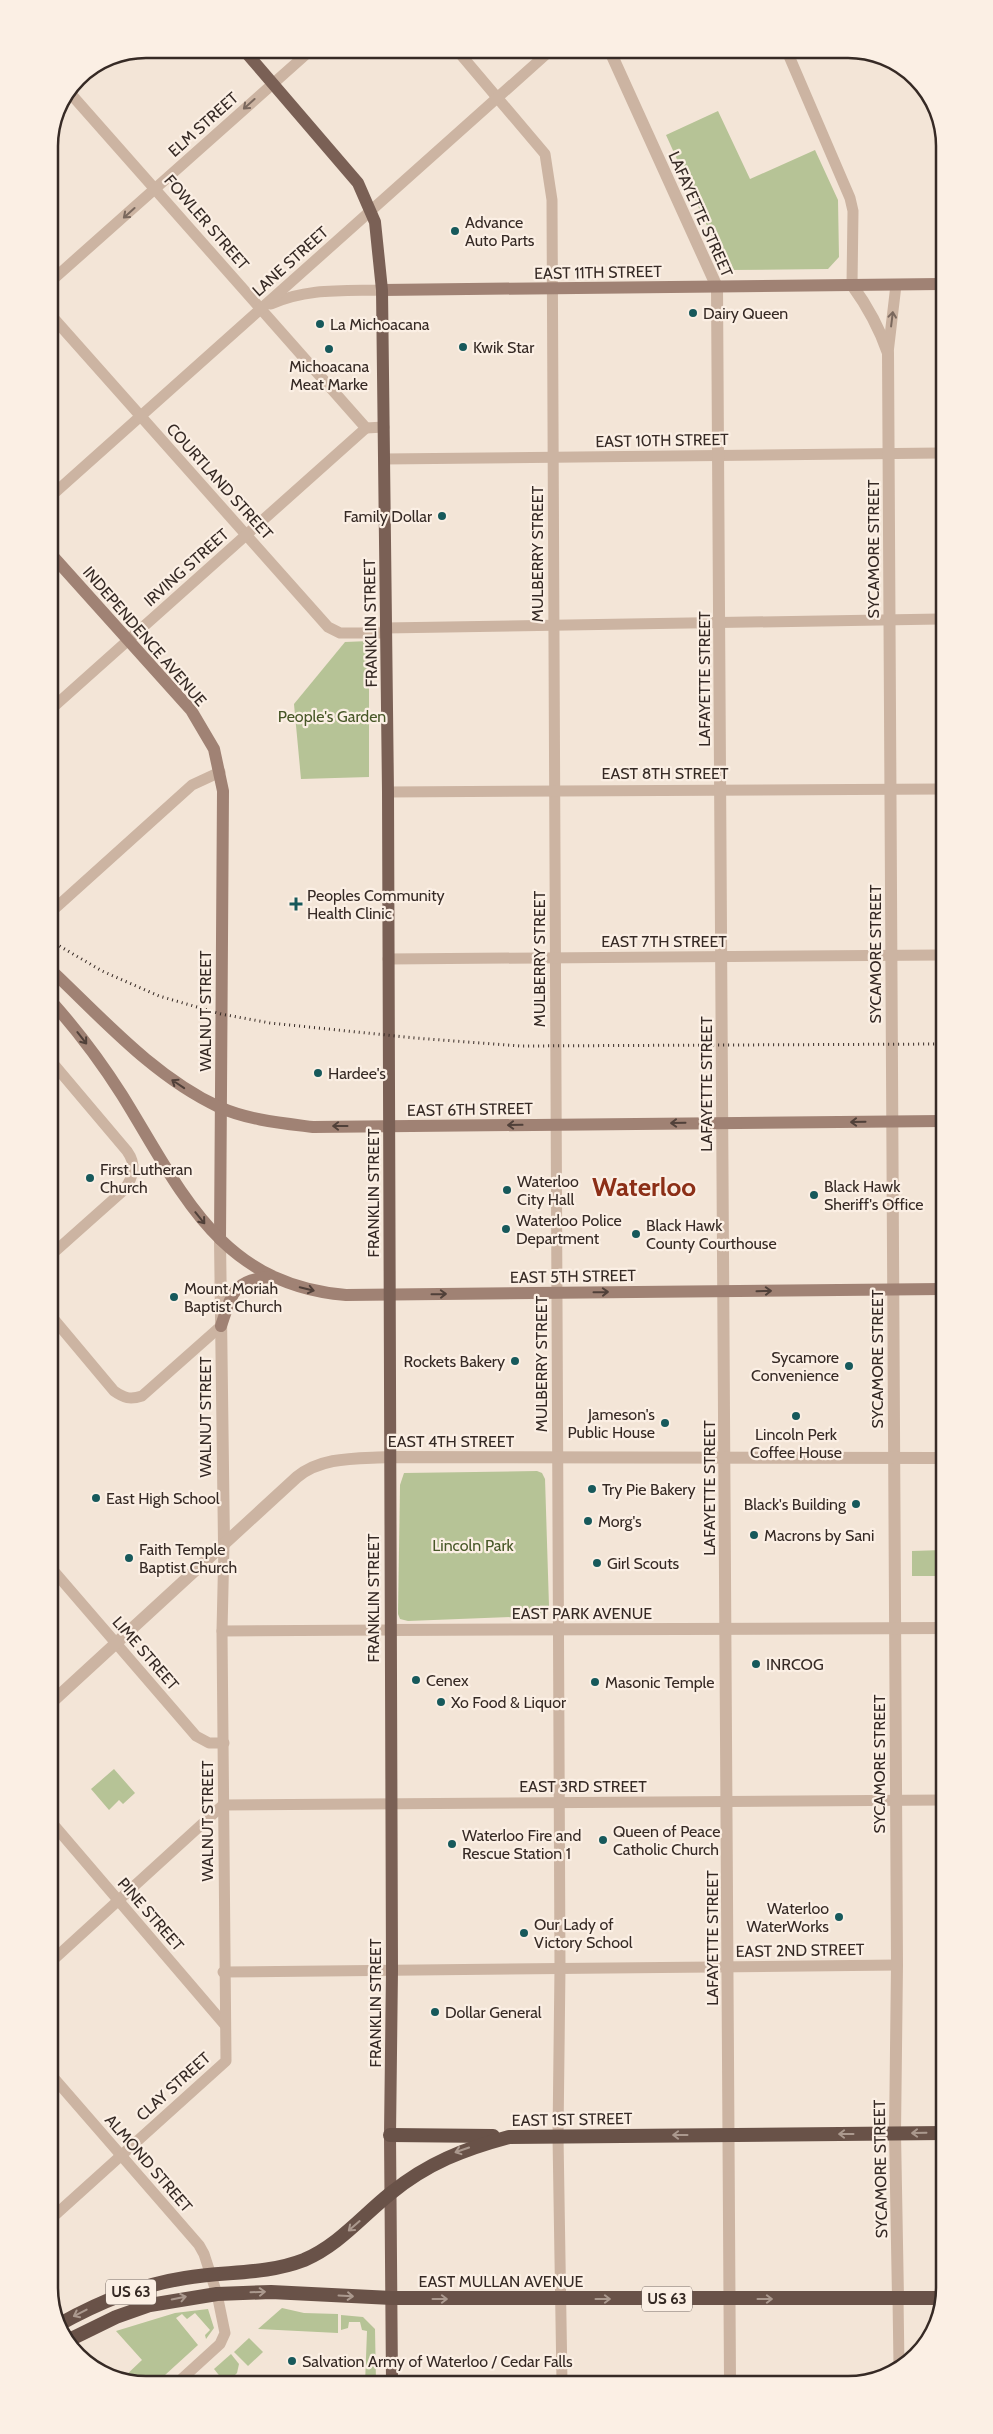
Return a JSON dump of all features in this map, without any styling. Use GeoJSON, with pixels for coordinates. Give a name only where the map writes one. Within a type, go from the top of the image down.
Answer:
{"type":"FeatureCollection","features":[{"type":"Feature","properties":{"kind":"highway","name":"EAST 1ST STREET"},"geometry":{"type":"LineString","coordinates":[[210,2275],[274,2269],[317,2254],[351,2228],[390,2193],[431,2165],[452,2154],[509,2136],[936,2133]]}},
{"type":"Feature","properties":{"kind":"highway"},"geometry":{"type":"LineString","coordinates":[[390,2135],[509,2136]]}},
{"type":"Feature","properties":{"kind":"highway","name":"US 63"},"geometry":{"type":"LineString","coordinates":[[64,2322],[109,2300],[144,2288],[185,2278],[210,2275]]}},
{"type":"Feature","properties":{"kind":"highway","name":"EAST MULLAN AVENUE"},"geometry":{"type":"LineString","coordinates":[[73,2338],[116,2317],[150,2305],[181,2298],[217,2294],[271,2292],[392,2298],[561,2299],[935,2298]]}},
{"type":"Feature","properties":{"kind":"main road","name":"FRANKLIN STREET"},"geometry":{"type":"LineString","coordinates":[[251,58],[350,170],[372,210],[378,236],[382,290],[388,792],[392,1970],[390,2193],[392,2376]]}},
{"type":"Feature","properties":{"kind":"main road","name":"EAST 11TH STREET"},"geometry":{"type":"LineString","coordinates":[[382,290],[936,284]]}},
{"type":"Feature","properties":{"kind":"main road","name":"INDEPENDENCE AVENUE"},"geometry":{"type":"LineString","coordinates":[[58,562],[190,710],[214,750],[220,772]]}},
{"type":"Feature","properties":{"kind":"main road","name":"WALNUT STREET"},"geometry":{"type":"LineString","coordinates":[[220,772],[223,791],[220,1239]]}},
{"type":"Feature","properties":{"kind":"main road","name":"EAST 6TH STREET"},"geometry":{"type":"LineString","coordinates":[[58,977],[152,1065],[182,1087],[221,1108],[262,1120],[313,1126],[936,1121]]}},
{"type":"Feature","properties":{"kind":"main road","name":"EAST 5TH STREET"},"geometry":{"type":"LineString","coordinates":[[58,1010],[102,1065],[181,1193],[204,1224],[251,1265],[294,1286],[328,1294],[390,1295],[936,1289]]}},
{"type":"Feature","properties":{"kind":"main road"},"geometry":{"type":"LineString","coordinates":[[221,1326],[230,1298],[236,1288],[245,1281],[273,1277]]}},
{"type":"Feature","properties":{"kind":"street","name":"ELM STREET"},"geometry":{"type":"LineString","coordinates":[[58,275],[302,58]]}},
{"type":"Feature","properties":{"kind":"street","name":"MULBERRY STREET"},"geometry":{"type":"LineString","coordinates":[[464,58],[545,154],[552,200],[560,1968],[558,2136],[562,2376]]}},
{"type":"Feature","properties":{"kind":"street","name":"LANE STREET"},"geometry":{"type":"LineString","coordinates":[[58,490],[542,58]]}},
{"type":"Feature","properties":{"kind":"street","name":"LAFAYETTE STREET"},"geometry":{"type":"LineString","coordinates":[[613,58],[717,287],[730,2376]]}},
{"type":"Feature","properties":{"kind":"street"},"geometry":{"type":"LineString","coordinates":[[790,58],[850,198],[853,211],[852,285]]}},
{"type":"Feature","properties":{"kind":"street","name":"FOWLER STREET"},"geometry":{"type":"LineString","coordinates":[[73,96],[366,428]]}},
{"type":"Feature","properties":{"kind":"street","name":"SYCAMORE STREET"},"geometry":{"type":"LineString","coordinates":[[852,285],[869,309],[881,332],[888,353]]}},
{"type":"Feature","properties":{"kind":"street","name":"SYCAMORE STREET"},"geometry":{"type":"LineString","coordinates":[[896,285],[888,353],[897,1965],[895,2134],[899,2360]]}},
{"type":"Feature","properties":{"kind":"street","name":"EAST 11TH STREET"},"geometry":{"type":"LineString","coordinates":[[261,308],[291,295],[304,293],[382,290]]}},
{"type":"Feature","properties":{"kind":"street","name":"COURTLAND STREET"},"geometry":{"type":"LineString","coordinates":[[58,323],[334,631],[340,633],[553,625],[936,619]]}},
{"type":"Feature","properties":{"kind":"street"},"geometry":{"type":"LineString","coordinates":[[366,428],[384,427]]}},
{"type":"Feature","properties":{"kind":"street","name":"IRVING STREET"},"geometry":{"type":"LineString","coordinates":[[58,703],[366,428]]}},
{"type":"Feature","properties":{"kind":"street","name":"EAST 10TH STREET"},"geometry":{"type":"LineString","coordinates":[[384,459],[936,453]]}},
{"type":"Feature","properties":{"kind":"street"},"geometry":{"type":"LineString","coordinates":[[58,906],[192,785],[220,772]]}},
{"type":"Feature","properties":{"kind":"street","name":"EAST 8TH STREET"},"geometry":{"type":"LineString","coordinates":[[388,792],[936,789]]}},
{"type":"Feature","properties":{"kind":"street","name":"EAST 7TH STREET"},"geometry":{"type":"LineString","coordinates":[[388,959],[936,955]]}},
{"type":"Feature","properties":{"kind":"street"},"geometry":{"type":"LineString","coordinates":[[58,1069],[127,1151],[132,1158],[133,1172],[124,1190],[58,1249]]}},
{"type":"Feature","properties":{"kind":"street","name":"WALNUT STREET"},"geometry":{"type":"LineString","coordinates":[[220,1239],[224,1544],[222,1631],[226,2061]]}},
{"type":"Feature","properties":{"kind":"street"},"geometry":{"type":"LineString","coordinates":[[58,1324],[114,1390],[126,1398],[142,1396],[221,1326]]}},
{"type":"Feature","properties":{"kind":"street","name":"EAST 4TH STREET"},"geometry":{"type":"LineString","coordinates":[[58,1697],[311,1467],[330,1461],[389,1457],[936,1458]]}},
{"type":"Feature","properties":{"kind":"street","name":"LIME STREET"},"geometry":{"type":"LineString","coordinates":[[58,1576],[196,1736],[209,1743],[224,1743]]}},
{"type":"Feature","properties":{"kind":"street","name":"EAST PARK AVENUE"},"geometry":{"type":"LineString","coordinates":[[222,1631],[936,1628]]}},
{"type":"Feature","properties":{"kind":"street","name":"EAST 3RD STREET"},"geometry":{"type":"LineString","coordinates":[[223,1805],[936,1800]]}},
{"type":"Feature","properties":{"kind":"street"},"geometry":{"type":"LineString","coordinates":[[58,1956],[223,1805]]}},
{"type":"Feature","properties":{"kind":"street","name":"PINE STREET"},"geometry":{"type":"LineString","coordinates":[[58,1830],[225,2025]]}},
{"type":"Feature","properties":{"kind":"street","name":"EAST 2ND STREET"},"geometry":{"type":"LineString","coordinates":[[224,1972],[897,1965]]}},
{"type":"Feature","properties":{"kind":"street","name":"CLAY STREET"},"geometry":{"type":"LineString","coordinates":[[58,2212],[226,2061]]}},
{"type":"Feature","properties":{"kind":"street","name":"ALMOND STREET"},"geometry":{"type":"LineString","coordinates":[[58,2083],[199,2245],[204,2254],[217,2294],[225,2329],[223,2340],[185,2376]]}},
{"type":"Feature","properties":{"kind":"green space"},"geometry":{"type":"Polygon","coordinates":[[[718,111],[750,179],[815,150],[838,200],[839,257],[828,269],[727,270],[666,135],[718,111]]]}},
{"type":"Feature","properties":{"kind":"green space","name":"People's Garden"},"geometry":{"type":"Polygon","coordinates":[[[369,641],[369,777],[301,779],[294,704],[345,642],[369,641]]]}},
{"type":"Feature","properties":{"kind":"green space","name":"Lincoln Park"},"geometry":{"type":"Polygon","coordinates":[[[537,1471],[542,1473],[545,1479],[549,1607],[545,1613],[538,1616],[408,1621],[400,1619],[398,1614],[400,1485],[404,1473],[537,1471]]]}},
{"type":"Feature","properties":{"kind":"green space"},"geometry":{"type":"Polygon","coordinates":[[[936,1550],[936,1576],[912,1576],[912,1551],[936,1550]]]}},
{"type":"Feature","properties":{"kind":"green space"},"geometry":{"type":"Polygon","coordinates":[[[114,1769],[135,1793],[123,1804],[119,1800],[109,1810],[91,1789],[114,1769]]]}},
{"type":"Feature","properties":{"kind":"green space"},"geometry":{"type":"Polygon","coordinates":[[[282,2308],[304,2313],[338,2314],[338,2333],[258,2329],[282,2308]]]}},
{"type":"Feature","properties":{"kind":"green space"},"geometry":{"type":"Polygon","coordinates":[[[208,2309],[214,2328],[206,2339],[205,2335],[210,2330],[195,2313],[187,2319],[182,2314],[176,2318],[198,2345],[164,2376],[127,2375],[142,2360],[116,2331],[175,2313],[208,2309]]]}},
{"type":"Feature","properties":{"kind":"green space"},"geometry":{"type":"Polygon","coordinates":[[[341,2315],[363,2317],[375,2329],[376,2376],[365,2376],[367,2331],[362,2330],[360,2322],[349,2322],[348,2328],[341,2330],[341,2315]]]}},
{"type":"Feature","properties":{"kind":"green space"},"geometry":{"type":"Polygon","coordinates":[[[249,2338],[263,2352],[248,2366],[234,2352],[249,2338]]]}},
{"type":"Feature","properties":{"kind":"green space"},"geometry":{"type":"Polygon","coordinates":[[[231,2354],[239,2364],[237,2373],[234,2376],[220,2376],[214,2369],[231,2354]]]}},
{"type":"Feature","properties":{"kind":"railway"},"geometry":{"type":"LineString","coordinates":[[58,945],[102,971],[159,996],[221,1014],[270,1023],[415,1038],[520,1046],[936,1044]]}},
{"type":"Feature","properties":{"kind":"place","name":"Advance Auto Parts"},"geometry":{"type":"Point","coordinates":[455,231]}},
{"type":"Feature","properties":{"kind":"place","name":"Dairy Queen"},"geometry":{"type":"Point","coordinates":[693,313]}},
{"type":"Feature","properties":{"kind":"place","name":"La Michoacana"},"geometry":{"type":"Point","coordinates":[320,324]}},
{"type":"Feature","properties":{"kind":"place","name":"Kwik Star"},"geometry":{"type":"Point","coordinates":[463,347]}},
{"type":"Feature","properties":{"kind":"place","name":"Michoacana Meat Marke"},"geometry":{"type":"Point","coordinates":[329,349]}},
{"type":"Feature","properties":{"kind":"place","name":"Family Dollar"},"geometry":{"type":"Point","coordinates":[442,516]}},
{"type":"Feature","properties":{"kind":"place","name":"Peoples Community Health Clinic"},"geometry":{"type":"Point","coordinates":[296,904]}},
{"type":"Feature","properties":{"kind":"place","name":"Hardee's"},"geometry":{"type":"Point","coordinates":[318,1073]}},
{"type":"Feature","properties":{"kind":"place","name":"First Lutheran Church"},"geometry":{"type":"Point","coordinates":[90,1178]}},
{"type":"Feature","properties":{"kind":"place","name":"Waterloo City Hall"},"geometry":{"type":"Point","coordinates":[507,1190]}},
{"type":"Feature","properties":{"kind":"place","name":"Black Hawk Sheriff's Office"},"geometry":{"type":"Point","coordinates":[814,1195]}},
{"type":"Feature","properties":{"kind":"place","name":"Waterloo Police Department"},"geometry":{"type":"Point","coordinates":[506,1229]}},
{"type":"Feature","properties":{"kind":"place","name":"Black Hawk County Courthouse"},"geometry":{"type":"Point","coordinates":[636,1234]}},
{"type":"Feature","properties":{"kind":"place","name":"Mount Moriah Baptist Church"},"geometry":{"type":"Point","coordinates":[174,1297]}},
{"type":"Feature","properties":{"kind":"place","name":"Rockets Bakery"},"geometry":{"type":"Point","coordinates":[515,1361]}},
{"type":"Feature","properties":{"kind":"place","name":"Sycamore Convenience"},"geometry":{"type":"Point","coordinates":[849,1366]}},
{"type":"Feature","properties":{"kind":"place","name":"Lincoln Perk Coffee House"},"geometry":{"type":"Point","coordinates":[796,1416]}},
{"type":"Feature","properties":{"kind":"place","name":"Jameson's Public House"},"geometry":{"type":"Point","coordinates":[665,1423]}},
{"type":"Feature","properties":{"kind":"place","name":"Try Pie Bakery"},"geometry":{"type":"Point","coordinates":[592,1489]}},
{"type":"Feature","properties":{"kind":"place","name":"East High School"},"geometry":{"type":"Point","coordinates":[96,1498]}},
{"type":"Feature","properties":{"kind":"place","name":"Black's Building"},"geometry":{"type":"Point","coordinates":[856,1504]}},
{"type":"Feature","properties":{"kind":"place","name":"Morg's"},"geometry":{"type":"Point","coordinates":[588,1521]}},
{"type":"Feature","properties":{"kind":"place","name":"Macrons by Sani"},"geometry":{"type":"Point","coordinates":[754,1535]}},
{"type":"Feature","properties":{"kind":"place","name":"Faith Temple Baptist Church"},"geometry":{"type":"Point","coordinates":[129,1558]}},
{"type":"Feature","properties":{"kind":"place","name":"Girl Scouts"},"geometry":{"type":"Point","coordinates":[597,1563]}},
{"type":"Feature","properties":{"kind":"place","name":"INRCOG"},"geometry":{"type":"Point","coordinates":[756,1664]}},
{"type":"Feature","properties":{"kind":"place","name":"Cenex"},"geometry":{"type":"Point","coordinates":[416,1680]}},
{"type":"Feature","properties":{"kind":"place","name":"Masonic Temple"},"geometry":{"type":"Point","coordinates":[595,1682]}},
{"type":"Feature","properties":{"kind":"place","name":"Xo Food & Liquor"},"geometry":{"type":"Point","coordinates":[441,1702]}},
{"type":"Feature","properties":{"kind":"place","name":"Queen of Peace Catholic Church"},"geometry":{"type":"Point","coordinates":[603,1840]}},
{"type":"Feature","properties":{"kind":"place","name":"Waterloo Fire and Rescue Station 1"},"geometry":{"type":"Point","coordinates":[452,1844]}},
{"type":"Feature","properties":{"kind":"place","name":"Waterloo WaterWorks"},"geometry":{"type":"Point","coordinates":[839,1917]}},
{"type":"Feature","properties":{"kind":"place","name":"Our Lady of Victory School"},"geometry":{"type":"Point","coordinates":[524,1933]}},
{"type":"Feature","properties":{"kind":"place","name":"Dollar General"},"geometry":{"type":"Point","coordinates":[435,2012]}},
{"type":"Feature","properties":{"kind":"place","name":"Salvation Army of Waterloo / Cedar Falls"},"geometry":{"type":"Point","coordinates":[292,2361]}},
{"type":"Feature","properties":{"kind":"district","name":"Waterloo"},"geometry":{"type":"Point","coordinates":[644,1187]}}]}
